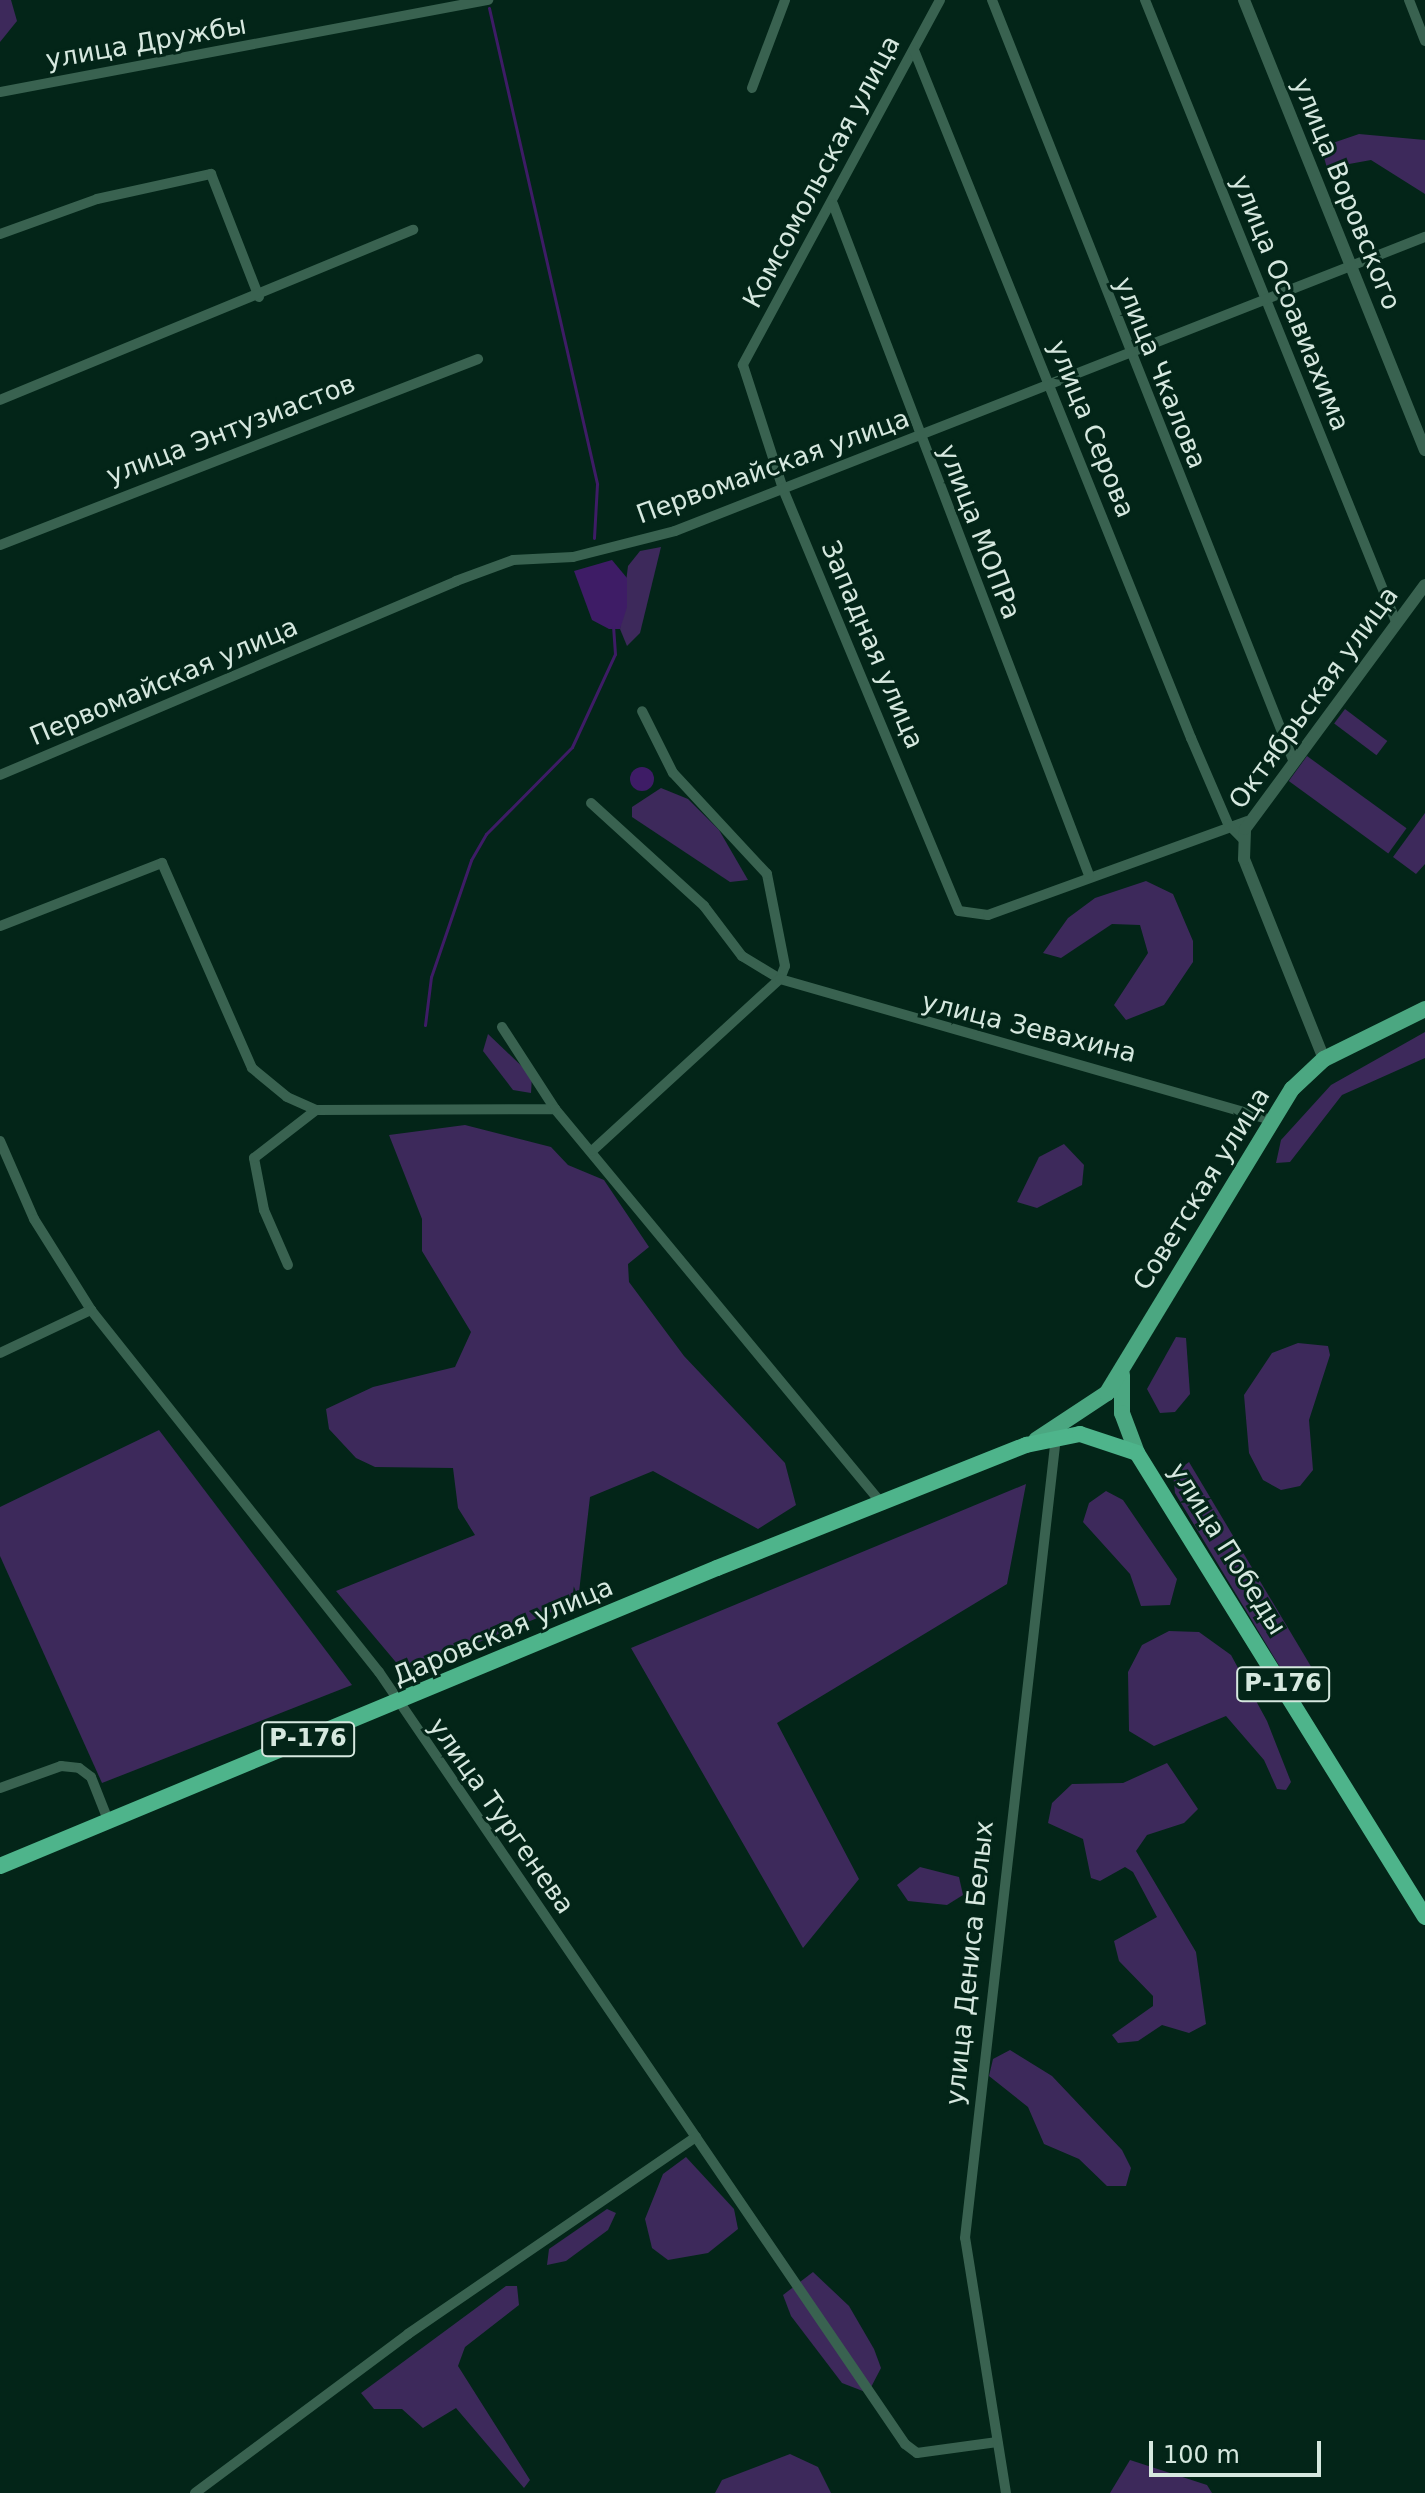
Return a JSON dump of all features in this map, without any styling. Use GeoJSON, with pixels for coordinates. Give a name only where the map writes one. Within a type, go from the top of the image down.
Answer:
{"type":"FeatureCollection","features":[{"type":"Feature","properties":{"kind":"highway","name":"Даровская улица"},"geometry":{"type":"LineString","coordinates":[[0,1866],[884,1507],[1026,1445],[1056,1437],[1100,1436]]}},
{"type":"Feature","properties":{"kind":"highway","name":"улица Победы"},"geometry":{"type":"LineString","coordinates":[[1100,1436],[1137,1453],[1425,1917]]}},
{"type":"Feature","properties":{"kind":"main road","name":"Советская улица"},"geometry":{"type":"LineString","coordinates":[[1092,1407],[1123,1366],[1268,1119],[1324,1059],[1425,1009]]}},
{"type":"Feature","properties":{"kind":"main road","name":"Советская улица"},"geometry":{"type":"LineString","coordinates":[[1122,1413],[1123,1366]]}},
{"type":"Feature","properties":{"kind":"main road","name":"Даровская улица"},"geometry":{"type":"LineString","coordinates":[[1026,1445],[1092,1407]]}},
{"type":"Feature","properties":{"kind":"main road","name":"улица Победы"},"geometry":{"type":"LineString","coordinates":[[1122,1413],[1137,1453]]}},
{"type":"Feature","properties":{"kind":"street","name":"улица Дружбы"},"geometry":{"type":"LineString","coordinates":[[0,92],[488,0]]}},
{"type":"Feature","properties":{"kind":"street"},"geometry":{"type":"LineString","coordinates":[[752,88],[785,0]]}},
{"type":"Feature","properties":{"kind":"street","name":"Комсомольская улица"},"geometry":{"type":"LineString","coordinates":[[743,365],[833,204],[940,0]]}},
{"type":"Feature","properties":{"kind":"street","name":"улица Чкалова"},"geometry":{"type":"LineString","coordinates":[[992,0],[1128,355],[1293,760]]}},
{"type":"Feature","properties":{"kind":"street","name":"улица Осоавиахима"},"geometry":{"type":"LineString","coordinates":[[1145,0],[1396,622]]}},
{"type":"Feature","properties":{"kind":"street","name":"улица Воровского"},"geometry":{"type":"LineString","coordinates":[[1244,0],[1425,450]]}},
{"type":"Feature","properties":{"kind":"street"},"geometry":{"type":"LineString","coordinates":[[1409,0],[1425,41]]}},
{"type":"Feature","properties":{"kind":"street","name":"улица Серова"},"geometry":{"type":"LineString","coordinates":[[914,50],[1228,824]]}},
{"type":"Feature","properties":{"kind":"street"},"geometry":{"type":"LineString","coordinates":[[0,234],[97,199],[211,174],[259,297]]}},
{"type":"Feature","properties":{"kind":"street","name":"улица МОПРа"},"geometry":{"type":"LineString","coordinates":[[833,204],[918,436],[1089,875]]}},
{"type":"Feature","properties":{"kind":"street"},"geometry":{"type":"LineString","coordinates":[[0,400],[259,297],[413,230]]}},
{"type":"Feature","properties":{"kind":"street","name":"Первомайская улица"},"geometry":{"type":"LineString","coordinates":[[0,775],[513,560],[573,557],[647,539],[1051,386],[1425,237]]}},
{"type":"Feature","properties":{"kind":"street","name":"улица Энтузиастов"},"geometry":{"type":"LineString","coordinates":[[0,545],[478,359]]}},
{"type":"Feature","properties":{"kind":"street","name":"Западная улица"},"geometry":{"type":"LineString","coordinates":[[743,365],[783,489],[959,911],[988,915]]}},
{"type":"Feature","properties":{"kind":"street","name":"Октябрьская улица"},"geometry":{"type":"LineString","coordinates":[[1243,839],[1248,821],[1425,585]]}},
{"type":"Feature","properties":{"kind":"street"},"geometry":{"type":"LineString","coordinates":[[592,1151],[780,979],[785,966],[767,874],[673,773],[642,711]]}},
{"type":"Feature","properties":{"kind":"street","name":"улица Зевахина"},"geometry":{"type":"LineString","coordinates":[[591,803],[704,906],[742,956],[780,979],[1268,1119]]}},
{"type":"Feature","properties":{"kind":"street","name":"Октябрьская улица"},"geometry":{"type":"LineString","coordinates":[[988,915],[1228,824],[1248,821]]}},
{"type":"Feature","properties":{"kind":"street"},"geometry":{"type":"LineString","coordinates":[[1228,824],[1243,839],[1244,859],[1324,1059]]}},
{"type":"Feature","properties":{"kind":"street"},"geometry":{"type":"LineString","coordinates":[[0,926],[162,863],[252,1068],[316,1110],[555,1109]]}},
{"type":"Feature","properties":{"kind":"street"},"geometry":{"type":"LineString","coordinates":[[502,1027],[555,1109],[884,1507]]}},
{"type":"Feature","properties":{"kind":"street"},"geometry":{"type":"LineString","coordinates":[[288,1265],[264,1210],[254,1158],[316,1110]]}},
{"type":"Feature","properties":{"kind":"street","name":"улица Тургенева"},"geometry":{"type":"LineString","coordinates":[[1,1148],[34,1219],[91,1310],[218,1477],[316,1587],[905,2444],[917,2453],[997,2442]]}},
{"type":"Feature","properties":{"kind":"street"},"geometry":{"type":"LineString","coordinates":[[0,1353],[91,1310]]}},
{"type":"Feature","properties":{"kind":"street","name":"улица Дениса Белых"},"geometry":{"type":"LineString","coordinates":[[1006,2493],[965,2238],[1056,1437]]}},
{"type":"Feature","properties":{"kind":"street"},"geometry":{"type":"LineString","coordinates":[[0,1788],[61,1766],[79,1768],[91,1777],[108,1820]]}},
{"type":"Feature","properties":{"kind":"street"},"geometry":{"type":"LineString","coordinates":[[195,2493],[408,2334],[696,2137]]}},
{"type":"Feature","properties":{"kind":"shaded area"},"geometry":{"type":"Polygon","coordinates":[[[0,0],[11,0],[17,21],[0,42],[0,0]]]}},
{"type":"Feature","properties":{"kind":"shaded area"},"geometry":{"type":"Polygon","coordinates":[[[1359,134],[1425,140],[1425,194],[1371,160],[1327,168],[1321,147],[1359,134]]]}},
{"type":"Feature","properties":{"kind":"shaded area"},"geometry":{"type":"Polygon","coordinates":[[[661,547],[640,633],[627,646],[620,629],[628,566],[640,551],[661,547]]]}},
{"type":"Feature","properties":{"kind":"shaded area"},"geometry":{"type":"Polygon","coordinates":[[[612,560],[627,578],[627,607],[620,629],[609,629],[592,620],[574,571],[612,560]]]}},
{"type":"Feature","properties":{"kind":"shaded area"},"geometry":{"type":"Polygon","coordinates":[[[1345,709],[1387,741],[1376,755],[1334,723],[1345,709]]]}},
{"type":"Feature","properties":{"kind":"shaded area"},"geometry":{"type":"Polygon","coordinates":[[[1307,756],[1407,828],[1388,853],[1289,781],[1307,756]]]}},
{"type":"Feature","properties":{"kind":"shaded area"},"geometry":{"type":"Polygon","coordinates":[[[642,767],[651,770],[654,779],[651,788],[642,791],[633,788],[630,779],[633,770],[642,767]]]}},
{"type":"Feature","properties":{"kind":"shaded area"},"geometry":{"type":"Polygon","coordinates":[[[661,788],[688,799],[719,830],[748,880],[730,882],[632,817],[632,807],[661,788]]]}},
{"type":"Feature","properties":{"kind":"shaded area"},"geometry":{"type":"Polygon","coordinates":[[[1425,813],[1425,864],[1416,874],[1393,857],[1425,813]]]}},
{"type":"Feature","properties":{"kind":"shaded area"},"geometry":{"type":"Polygon","coordinates":[[[1146,881],[1173,894],[1193,941],[1193,962],[1164,1005],[1126,1020],[1114,1005],[1148,953],[1140,925],[1112,924],[1061,958],[1043,953],[1068,918],[1095,898],[1146,881]]]}},
{"type":"Feature","properties":{"kind":"shaded area"},"geometry":{"type":"Polygon","coordinates":[[[1425,1032],[1425,1058],[1342,1095],[1290,1162],[1276,1163],[1281,1140],[1331,1085],[1425,1032]]]}},
{"type":"Feature","properties":{"kind":"shaded area"},"geometry":{"type":"Polygon","coordinates":[[[488,1034],[532,1076],[531,1093],[513,1090],[483,1051],[488,1034]]]}},
{"type":"Feature","properties":{"kind":"shaded area"},"geometry":{"type":"Polygon","coordinates":[[[465,1125],[551,1147],[568,1165],[604,1180],[649,1247],[628,1264],[629,1282],[684,1356],[785,1463],[796,1505],[758,1529],[653,1471],[590,1497],[578,1601],[405,1673],[336,1591],[475,1535],[458,1508],[453,1468],[375,1467],[356,1458],[329,1429],[326,1409],[373,1387],[455,1367],[471,1332],[422,1251],[422,1219],[389,1135],[465,1125]]]}},
{"type":"Feature","properties":{"kind":"shaded area"},"geometry":{"type":"Polygon","coordinates":[[[1064,1144],[1084,1165],[1082,1185],[1037,1208],[1017,1202],[1039,1157],[1064,1144]]]}},
{"type":"Feature","properties":{"kind":"shaded area"},"geometry":{"type":"Polygon","coordinates":[[[1176,1337],[1186,1338],[1190,1394],[1175,1412],[1160,1413],[1147,1389],[1176,1337]]]}},
{"type":"Feature","properties":{"kind":"shaded area"},"geometry":{"type":"Polygon","coordinates":[[[1298,1343],[1328,1346],[1330,1355],[1309,1420],[1313,1470],[1300,1486],[1281,1490],[1263,1480],[1249,1453],[1244,1395],[1272,1353],[1298,1343]]]}},
{"type":"Feature","properties":{"kind":"shaded area"},"geometry":{"type":"Polygon","coordinates":[[[159,1430],[352,1685],[102,1783],[0,1556],[0,1507],[159,1430]]]}},
{"type":"Feature","properties":{"kind":"shaded area"},"geometry":{"type":"Polygon","coordinates":[[[1189,1462],[1325,1690],[1320,1698],[1301,1700],[1295,1692],[1175,1493],[1173,1474],[1189,1462]]]}},
{"type":"Feature","properties":{"kind":"shaded area"},"geometry":{"type":"Polygon","coordinates":[[[1026,1484],[1007,1584],[777,1723],[859,1879],[803,1948],[631,1648],[1026,1484]]]}},
{"type":"Feature","properties":{"kind":"shaded area"},"geometry":{"type":"Polygon","coordinates":[[[1106,1491],[1123,1500],[1177,1579],[1170,1605],[1141,1606],[1130,1574],[1083,1522],[1089,1503],[1106,1491]]]}},
{"type":"Feature","properties":{"kind":"shaded area"},"geometry":{"type":"Polygon","coordinates":[[[1169,1631],[1199,1632],[1231,1655],[1267,1721],[1291,1782],[1286,1790],[1277,1789],[1264,1760],[1226,1716],[1154,1746],[1129,1731],[1128,1672],[1142,1645],[1169,1631]]]}},
{"type":"Feature","properties":{"kind":"shaded area"},"geometry":{"type":"Polygon","coordinates":[[[1167,1763],[1198,1809],[1184,1823],[1147,1835],[1136,1851],[1196,1952],[1206,2024],[1189,2033],[1162,2025],[1138,2041],[1118,2043],[1112,2035],[1153,2006],[1153,1996],[1119,1961],[1114,1941],[1157,1917],[1133,1872],[1125,1867],[1100,1881],[1091,1878],[1083,1839],[1048,1823],[1052,1803],[1072,1784],[1123,1783],[1167,1763]]]}},
{"type":"Feature","properties":{"kind":"shaded area"},"geometry":{"type":"Polygon","coordinates":[[[920,1867],[959,1877],[963,1895],[947,1905],[908,1901],[897,1885],[920,1867]]]}},
{"type":"Feature","properties":{"kind":"shaded area"},"geometry":{"type":"Polygon","coordinates":[[[1010,2050],[1052,2076],[1122,2150],[1131,2168],[1126,2186],[1107,2186],[1079,2159],[1044,2144],[1028,2107],[989,2076],[993,2059],[1010,2050]]]}},
{"type":"Feature","properties":{"kind":"shaded area"},"geometry":{"type":"Polygon","coordinates":[[[686,2157],[734,2209],[738,2229],[708,2253],[668,2260],[652,2248],[645,2219],[663,2174],[686,2157]]]}},
{"type":"Feature","properties":{"kind":"shaded area"},"geometry":{"type":"Polygon","coordinates":[[[607,2209],[616,2213],[608,2230],[566,2261],[547,2265],[549,2249],[607,2209]]]}},
{"type":"Feature","properties":{"kind":"shaded area"},"geometry":{"type":"Polygon","coordinates":[[[813,2272],[849,2306],[874,2349],[881,2368],[868,2393],[842,2383],[791,2316],[783,2295],[813,2272]]]}},
{"type":"Feature","properties":{"kind":"shaded area"},"geometry":{"type":"Polygon","coordinates":[[[506,2286],[517,2286],[519,2305],[465,2347],[458,2366],[530,2480],[524,2488],[456,2408],[423,2428],[402,2409],[374,2409],[361,2393],[506,2286]]]}},
{"type":"Feature","properties":{"kind":"shaded area"},"geometry":{"type":"Polygon","coordinates":[[[790,2454],[818,2467],[831,2493],[715,2493],[722,2480],[790,2454]]]}},
{"type":"Feature","properties":{"kind":"shaded area"},"geometry":{"type":"Polygon","coordinates":[[[1130,2460],[1207,2485],[1212,2493],[1110,2493],[1130,2460]]]}},
{"type":"Feature","properties":{"kind":"waterway"},"geometry":{"type":"LineString","coordinates":[[489,8],[597,484],[594,538]]}},
{"type":"Feature","properties":{"kind":"waterway"},"geometry":{"type":"LineString","coordinates":[[425,1025],[431,977],[471,860],[486,834],[572,747],[615,654],[613,626]]}}]}
